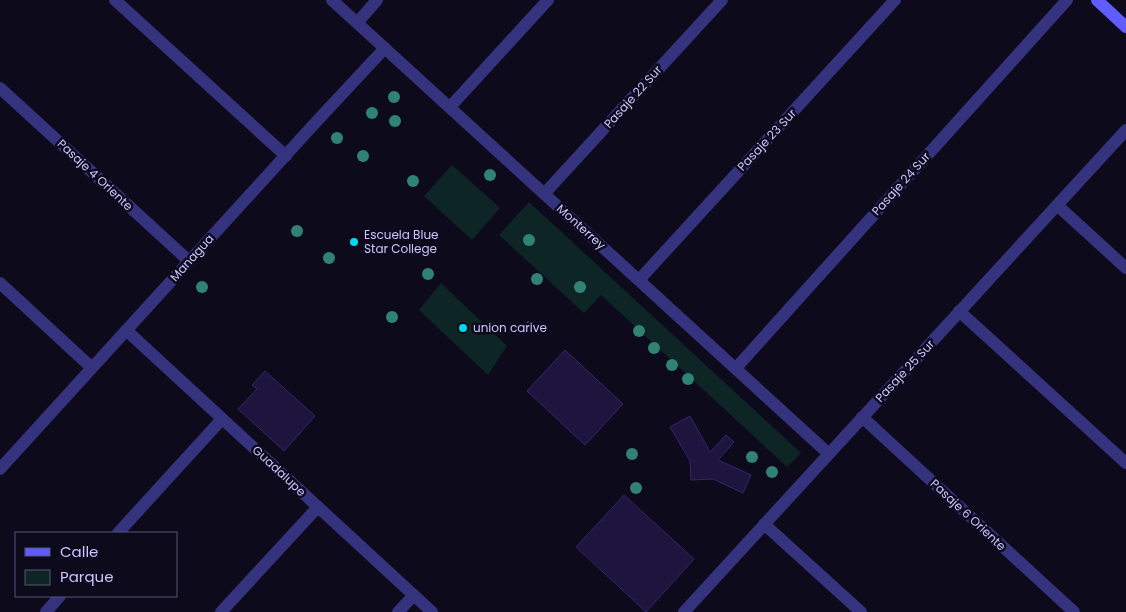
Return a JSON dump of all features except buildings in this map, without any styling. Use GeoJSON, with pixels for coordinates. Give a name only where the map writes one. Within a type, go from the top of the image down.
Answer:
{"type":"FeatureCollection","features":[{"type":"Feature","properties":{"kind":"street"},"geometry":{"type":"LineString","coordinates":[[115,0],[286,156]]}},
{"type":"Feature","properties":{"kind":"street","name":"Monterrey"},"geometry":{"type":"LineString","coordinates":[[332,0],[829,454]]}},
{"type":"Feature","properties":{"kind":"street"},"geometry":{"type":"LineString","coordinates":[[357,22],[378,0]]}},
{"type":"Feature","properties":{"kind":"street"},"geometry":{"type":"LineString","coordinates":[[450,107],[548,0]]}},
{"type":"Feature","properties":{"kind":"street","name":"Pasaje 22 Sur"},"geometry":{"type":"LineString","coordinates":[[544,194],[722,0]]}},
{"type":"Feature","properties":{"kind":"street","name":"Pasaje 23 Sur"},"geometry":{"type":"LineString","coordinates":[[639,280],[895,0]]}},
{"type":"Feature","properties":{"kind":"street","name":"Pasaje 24 Sur"},"geometry":{"type":"LineString","coordinates":[[736,368],[1067,0]]}},
{"type":"Feature","properties":{"kind":"street"},"geometry":{"type":"LineString","coordinates":[[1097,0],[1126,27]]}},
{"type":"Feature","properties":{"kind":"street","name":"Managua"},"geometry":{"type":"LineString","coordinates":[[0,469],[385,48]]}},
{"type":"Feature","properties":{"kind":"street","name":"Pasaje 4 Oriente"},"geometry":{"type":"LineString","coordinates":[[0,88],[189,261]]}},
{"type":"Feature","properties":{"kind":"street","name":"Pasaje 25 Sur"},"geometry":{"type":"LineString","coordinates":[[684,612],[1126,130]]}},
{"type":"Feature","properties":{"kind":"street"},"geometry":{"type":"LineString","coordinates":[[1057,205],[1126,268]]}},
{"type":"Feature","properties":{"kind":"street"},"geometry":{"type":"LineString","coordinates":[[0,283],[92,368]]}},
{"type":"Feature","properties":{"kind":"street"},"geometry":{"type":"LineString","coordinates":[[959,311],[1126,463]]}},
{"type":"Feature","properties":{"kind":"street","name":"Guadalupe"},"geometry":{"type":"LineString","coordinates":[[126,330],[432,612]]}},
{"type":"Feature","properties":{"kind":"street","name":"Pasaje 6 Oriente"},"geometry":{"type":"LineString","coordinates":[[862,417],[1074,612]]}},
{"type":"Feature","properties":{"kind":"street"},"geometry":{"type":"LineString","coordinates":[[119,532],[222,418]]}},
{"type":"Feature","properties":{"kind":"street"},"geometry":{"type":"LineString","coordinates":[[222,612],[318,507]]}},
{"type":"Feature","properties":{"kind":"street"},"geometry":{"type":"LineString","coordinates":[[764,524],[861,612]]}},
{"type":"Feature","properties":{"kind":"street"},"geometry":{"type":"LineString","coordinates":[[398,612],[414,595]]}},
{"type":"Feature","properties":{"kind":"street"},"geometry":{"type":"LineString","coordinates":[[46,612],[59,597]]}},
{"type":"Feature","properties":{"kind":"green space"},"geometry":{"type":"Polygon","coordinates":[[[452,165],[500,208],[472,240],[424,196],[452,165]]]}},
{"type":"Feature","properties":{"kind":"green space"},"geometry":{"type":"Polygon","coordinates":[[[529,202],[801,453],[787,467],[601,295],[584,313],[499,235],[529,202]]]}},
{"type":"Feature","properties":{"kind":"green space","name":"union carive"},"geometry":{"type":"Polygon","coordinates":[[[441,283],[507,346],[488,375],[419,310],[441,283]]]}},
{"type":"Feature","properties":{"kind":"place","name":"Escuela Blue Star College"},"geometry":{"type":"Point","coordinates":[354,242]}},
{"type":"Feature","properties":{"kind":"place","name":"union carive"},"geometry":{"type":"Point","coordinates":[463,328]}}]}
